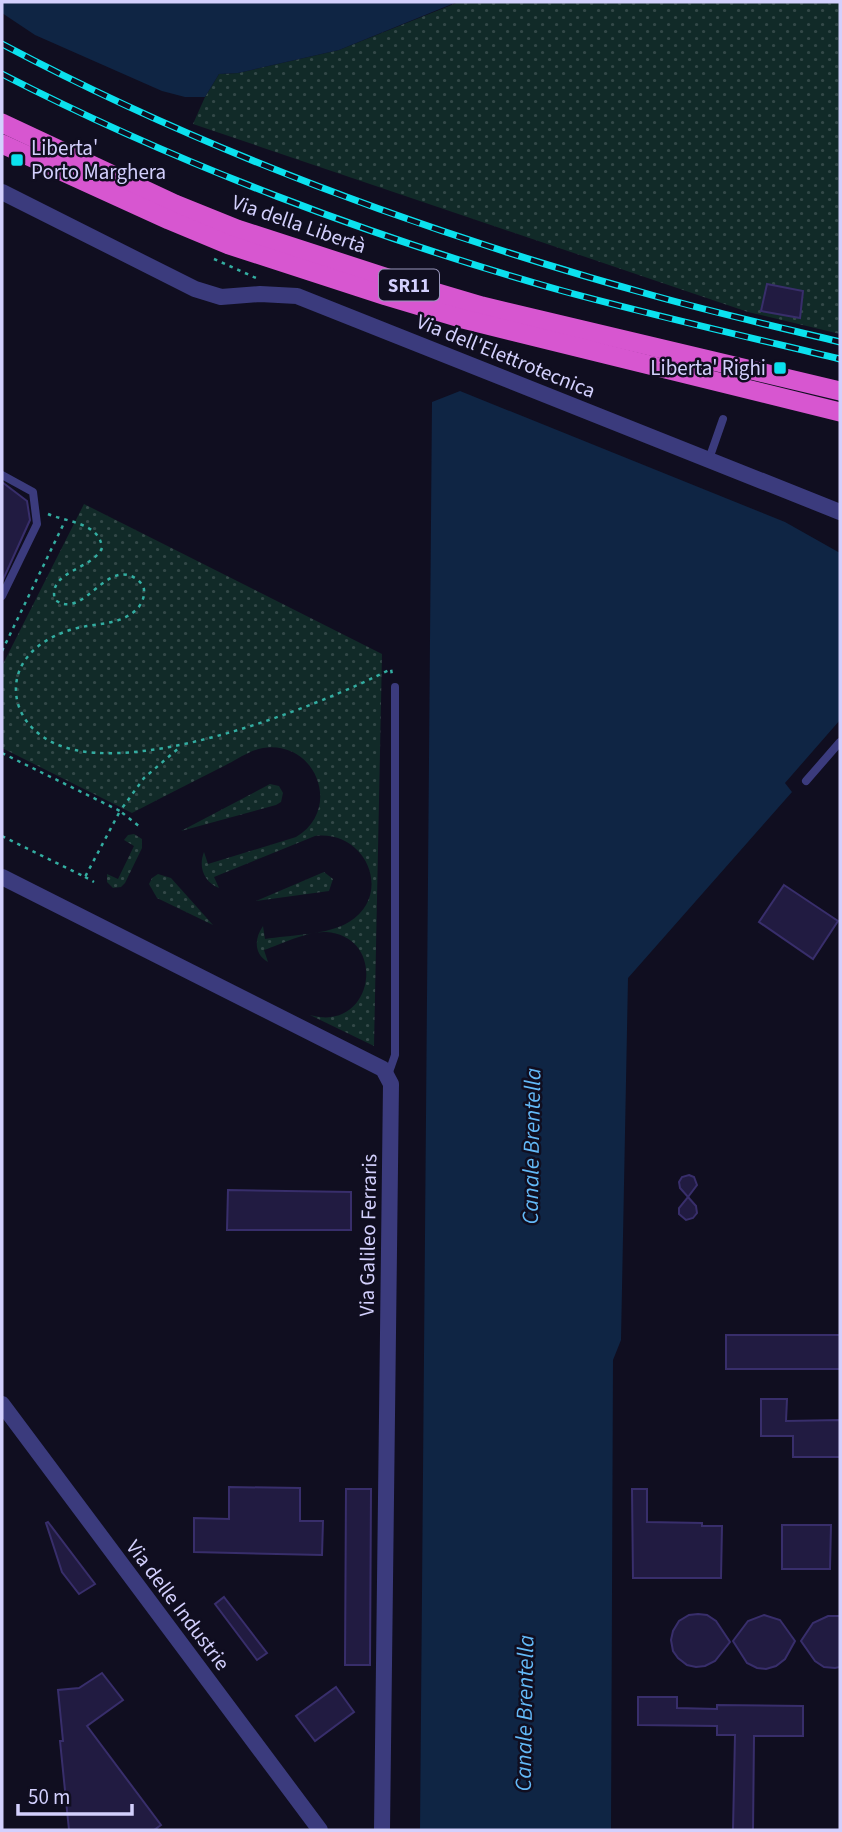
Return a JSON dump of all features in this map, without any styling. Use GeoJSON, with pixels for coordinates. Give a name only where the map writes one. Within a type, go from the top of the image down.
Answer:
{"type":"FeatureCollection","features":[{"type":"Feature","properties":{"kind":"highway","name":"Via della Libertà"},"geometry":{"type":"LineString","coordinates":[[2,123],[187,209],[237,229],[482,306],[837,401]]}},
{"type":"Feature","properties":{"kind":"highway","name":"Via della Libertà"},"geometry":{"type":"LineString","coordinates":[[2,144],[229,245],[386,296],[488,326],[837,401]]}},
{"type":"Feature","properties":{"kind":"street","name":"Via dell'Elettrotecnica"},"geometry":{"type":"LineString","coordinates":[[2,192],[195,289],[221,297],[260,294],[297,296],[840,512]]}},
{"type":"Feature","properties":{"kind":"street"},"geometry":{"type":"LineString","coordinates":[[2,877],[383,1069],[388,1075]]}},
{"type":"Feature","properties":{"kind":"street","name":"Via Galileo Ferraris"},"geometry":{"type":"LineString","coordinates":[[382,1830],[391,1084],[388,1075]]}},
{"type":"Feature","properties":{"kind":"street","name":"Via delle Industrie"},"geometry":{"type":"LineString","coordinates":[[2,1404],[320,1830]]}},
{"type":"Feature","properties":{"kind":"lane"},"geometry":{"type":"LineString","coordinates":[[709,458],[723,419]]}},
{"type":"Feature","properties":{"kind":"lane"},"geometry":{"type":"LineString","coordinates":[[2,475],[33,492],[37,524],[2,596]]}},
{"type":"Feature","properties":{"kind":"lane"},"geometry":{"type":"LineString","coordinates":[[388,1075],[395,1055],[395,687]]}},
{"type":"Feature","properties":{"kind":"lane"},"geometry":{"type":"LineString","coordinates":[[806,781],[840,742]]}},
{"type":"Feature","properties":{"kind":"path"},"geometry":{"type":"LineString","coordinates":[[35,509],[90,528],[98,535],[102,548],[93,561],[58,580],[54,588],[55,600],[62,604],[71,604],[81,600],[104,582],[124,574],[134,577],[144,590],[141,605],[127,617],[69,630],[44,641],[24,660],[16,687],[16,697],[22,714],[32,729],[47,740],[82,753],[124,754],[182,744],[288,713],[381,674]]}},
{"type":"Feature","properties":{"kind":"path"},"geometry":{"type":"LineString","coordinates":[[2,651],[65,521]]}},
{"type":"Feature","properties":{"kind":"path"},"geometry":{"type":"LineString","coordinates":[[86,877],[120,811],[144,778],[182,744]]}},
{"type":"Feature","properties":{"kind":"path"},"geometry":{"type":"LineString","coordinates":[[2,753],[120,811],[140,827]]}},
{"type":"Feature","properties":{"kind":"path"},"geometry":{"type":"LineString","coordinates":[[2,836],[94,882]]}},
{"type":"Feature","properties":{"kind":"green space"},"geometry":{"type":"Polygon","coordinates":[[[459,2],[840,2],[840,334],[748,312],[193,124],[219,74],[238,73],[339,50],[459,2]]]}},
{"type":"Feature","properties":{"kind":"green space"},"geometry":{"type":"Polygon","coordinates":[[[84,504],[382,654],[374,1046],[310,1015],[332,1017],[348,1011],[360,998],[366,982],[365,965],[359,949],[346,937],[319,932],[349,922],[363,910],[370,896],[371,881],[368,866],[360,853],[348,843],[333,837],[315,836],[214,877],[219,888],[209,882],[202,868],[204,852],[208,864],[296,837],[310,825],[318,810],[320,794],[317,779],[309,765],[297,755],[282,748],[253,751],[132,813],[2,748],[2,666],[84,504]]]}},
{"type":"Feature","properties":{"kind":"green space"},"geometry":{"type":"Polygon","coordinates":[[[270,784],[279,786],[283,793],[281,802],[276,805],[181,831],[270,784]]]}},
{"type":"Feature","properties":{"kind":"green space"},"geometry":{"type":"Polygon","coordinates":[[[134,834],[142,839],[142,848],[125,883],[121,887],[113,888],[107,882],[107,874],[118,879],[134,846],[124,840],[128,835],[134,834]]]}},
{"type":"Feature","properties":{"kind":"green space"},"geometry":{"type":"Polygon","coordinates":[[[324,872],[333,879],[329,891],[256,901],[324,872]]]}},
{"type":"Feature","properties":{"kind":"green space"},"geometry":{"type":"Polygon","coordinates":[[[158,874],[171,878],[213,925],[157,898],[149,884],[158,874]]]}},
{"type":"Feature","properties":{"kind":"green space"},"geometry":{"type":"Polygon","coordinates":[[[263,926],[265,939],[317,933],[264,950],[268,962],[258,951],[258,936],[263,926]]]}},
{"type":"Feature","properties":{"kind":"water"},"geometry":{"type":"Polygon","coordinates":[[[2,2],[457,2],[339,50],[238,73],[219,74],[205,97],[185,97],[162,91],[35,35],[2,13],[2,2]]]}},
{"type":"Feature","properties":{"kind":"water","name":"Canale Brentella"},"geometry":{"type":"Polygon","coordinates":[[[460,391],[785,522],[840,553],[840,720],[785,783],[792,792],[628,978],[621,1340],[613,1360],[611,1830],[420,1830],[432,402],[460,391]]]}},
{"type":"Feature","properties":{"kind":"building"},"geometry":{"type":"Polygon","coordinates":[[[767,284],[803,291],[800,318],[761,311],[767,284]]]}},
{"type":"Feature","properties":{"kind":"building"},"geometry":{"type":"Polygon","coordinates":[[[2,482],[27,501],[30,520],[2,582],[2,482]]]}},
{"type":"Feature","properties":{"kind":"building"},"geometry":{"type":"Polygon","coordinates":[[[784,885],[838,921],[813,959],[759,922],[784,885]]]}},
{"type":"Feature","properties":{"kind":"building"},"geometry":{"type":"Polygon","coordinates":[[[682,1177],[694,1177],[697,1185],[688,1197],[680,1188],[679,1182],[682,1177]]]}},
{"type":"Feature","properties":{"kind":"building"},"geometry":{"type":"Polygon","coordinates":[[[228,1190],[351,1192],[351,1230],[227,1230],[228,1190]]]}},
{"type":"Feature","properties":{"kind":"building"},"geometry":{"type":"Polygon","coordinates":[[[688,1197],[696,1206],[697,1213],[686,1220],[679,1214],[679,1208],[688,1197]]]}},
{"type":"Feature","properties":{"kind":"building"},"geometry":{"type":"Polygon","coordinates":[[[726,1335],[840,1335],[840,1369],[726,1369],[726,1335]]]}},
{"type":"Feature","properties":{"kind":"building"},"geometry":{"type":"Polygon","coordinates":[[[761,1399],[787,1399],[786,1421],[840,1420],[840,1457],[793,1457],[793,1436],[761,1436],[761,1399]]]}},
{"type":"Feature","properties":{"kind":"building"},"geometry":{"type":"Polygon","coordinates":[[[229,1487],[300,1488],[300,1521],[323,1521],[322,1555],[194,1552],[194,1518],[229,1519],[229,1487]]]}},
{"type":"Feature","properties":{"kind":"building"},"geometry":{"type":"Polygon","coordinates":[[[346,1489],[371,1489],[370,1665],[345,1665],[346,1489]]]}},
{"type":"Feature","properties":{"kind":"building"},"geometry":{"type":"Polygon","coordinates":[[[632,1489],[647,1489],[647,1522],[722,1526],[721,1578],[633,1578],[632,1489]]]}},
{"type":"Feature","properties":{"kind":"building"},"geometry":{"type":"Polygon","coordinates":[[[48,1522],[95,1584],[79,1594],[62,1572],[46,1523],[48,1522]]]}},
{"type":"Feature","properties":{"kind":"building"},"geometry":{"type":"Polygon","coordinates":[[[782,1525],[831,1525],[830,1569],[782,1569],[782,1525]]]}},
{"type":"Feature","properties":{"kind":"building"},"geometry":{"type":"Polygon","coordinates":[[[224,1597],[267,1653],[257,1660],[215,1604],[224,1597]]]}},
{"type":"Feature","properties":{"kind":"building"},"geometry":{"type":"Polygon","coordinates":[[[689,1615],[707,1615],[716,1621],[730,1642],[715,1661],[696,1667],[687,1665],[678,1658],[673,1651],[671,1640],[679,1621],[689,1615]]]}},
{"type":"Feature","properties":{"kind":"building"},"geometry":{"type":"Polygon","coordinates":[[[764,1615],[780,1620],[795,1641],[785,1659],[766,1669],[747,1663],[733,1641],[748,1621],[764,1615]]]}},
{"type":"Feature","properties":{"kind":"building"},"geometry":{"type":"Polygon","coordinates":[[[828,1616],[840,1616],[840,1667],[835,1668],[824,1667],[815,1661],[801,1641],[813,1623],[828,1616]]]}},
{"type":"Feature","properties":{"kind":"building"},"geometry":{"type":"Polygon","coordinates":[[[102,1673],[123,1700],[87,1726],[161,1825],[154,1830],[69,1830],[58,1690],[79,1688],[102,1673]]]}},
{"type":"Feature","properties":{"kind":"building"},"geometry":{"type":"Polygon","coordinates":[[[336,1687],[354,1712],[315,1741],[296,1716],[336,1687]]]}},
{"type":"Feature","properties":{"kind":"building"},"geometry":{"type":"Polygon","coordinates":[[[638,1697],[677,1697],[677,1708],[717,1709],[717,1705],[803,1706],[803,1736],[754,1736],[753,1830],[733,1830],[735,1735],[717,1735],[717,1726],[638,1725],[638,1697]]]}},
{"type":"Feature","properties":{"kind":"railway"},"geometry":{"type":"LineString","coordinates":[[2,44],[159,121],[321,188],[404,218],[487,246],[655,296],[840,342]]}},
{"type":"Feature","properties":{"kind":"railway"},"geometry":{"type":"LineString","coordinates":[[2,74],[137,138],[349,223],[563,291],[840,359]]}},
{"type":"Feature","properties":{"kind":"place","name":"Liberta' Porto Marghera"},"geometry":{"type":"Point","coordinates":[17,160]}},
{"type":"Feature","properties":{"kind":"place","name":"Liberta' Righi"},"geometry":{"type":"Point","coordinates":[780,368]}}]}
